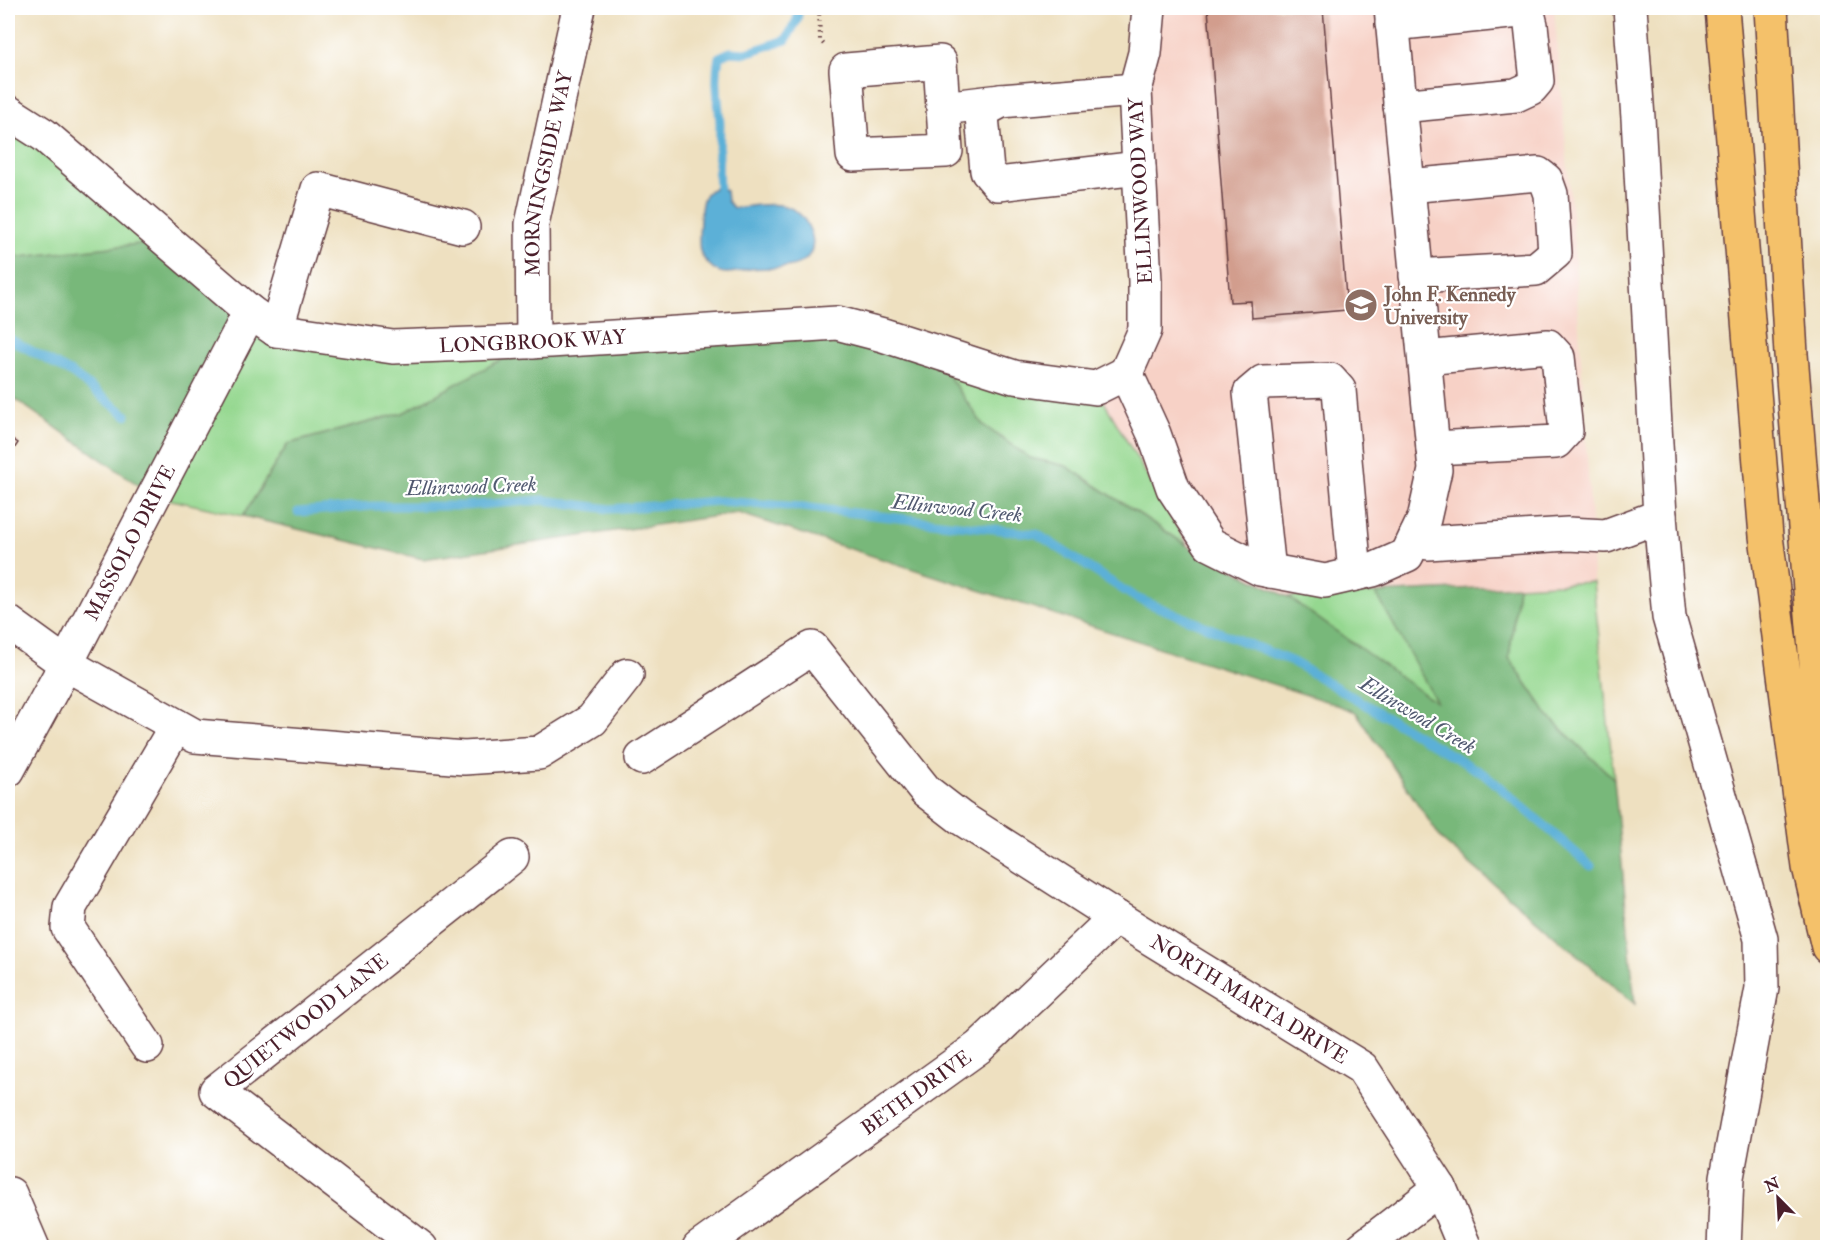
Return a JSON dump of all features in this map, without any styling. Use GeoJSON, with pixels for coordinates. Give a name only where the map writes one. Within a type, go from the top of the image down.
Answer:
{"type":"FeatureCollection","features":[{"type":"Feature","properties":{"kind":"highway"},"geometry":{"type":"LineString","coordinates":[[1722,8],[1766,536],[1809,867],[1827,947]]}},
{"type":"Feature","properties":{"kind":"highway"},"geometry":{"type":"LineString","coordinates":[[1771,8],[1791,354],[1827,812]]}},
{"type":"Feature","properties":{"kind":"street","name":"MORNINGSIDE WAY"},"geometry":{"type":"LineString","coordinates":[[533,342],[532,224],[579,8]]}},
{"type":"Feature","properties":{"kind":"street","name":"ELLINWOOD WAY"},"geometry":{"type":"LineString","coordinates":[[1126,373],[1145,330],[1145,281],[1135,90],[1145,53],[1149,8]]}},
{"type":"Feature","properties":{"kind":"street"},"geometry":{"type":"LineString","coordinates":[[1630,8],[1660,516],[1669,617],[1761,939],[1762,988],[1727,1177],[1724,1248]]}},
{"type":"Feature","properties":{"kind":"street"},"geometry":{"type":"LineString","coordinates":[[1126,373],[1154,434],[1173,488],[1210,544],[1260,569],[1325,581],[1373,570],[1407,555],[1424,519],[1435,470],[1391,16],[1520,12],[1529,17],[1537,81],[1531,88],[1516,95],[1400,106]]}},
{"type":"Feature","properties":{"kind":"street"},"geometry":{"type":"LineString","coordinates":[[942,108],[1135,90]]}},
{"type":"Feature","properties":{"kind":"street"},"geometry":{"type":"LineString","coordinates":[[1001,101],[986,109],[982,116],[987,171],[999,184],[1139,168]]}},
{"type":"Feature","properties":{"kind":"street","name":"LONGBROOK WAY"},"geometry":{"type":"LineString","coordinates":[[8,112],[44,135],[250,312],[276,330],[393,347],[533,342],[837,324],[883,335],[1014,377],[1096,388],[1126,373]]}},
{"type":"Feature","properties":{"kind":"street"},"geometry":{"type":"LineString","coordinates":[[1408,186],[1538,174],[1546,180],[1551,194],[1555,253],[1536,269],[1416,276]]}},
{"type":"Feature","properties":{"kind":"street"},"geometry":{"type":"LineString","coordinates":[[276,330],[318,189],[463,226]]}},
{"type":"Feature","properties":{"kind":"street","name":"MASSOLO DRIVE"},"geometry":{"type":"LineString","coordinates":[[8,770],[250,312]]}},
{"type":"Feature","properties":{"kind":"street"},"geometry":{"type":"LineString","coordinates":[[1425,358],[1548,346],[1558,357],[1566,431],[1556,442],[1433,448]]}},
{"type":"Feature","properties":{"kind":"street"},"geometry":{"type":"LineString","coordinates":[[1269,571],[1250,393],[1263,382],[1330,380],[1339,390],[1354,574]]}},
{"type":"Feature","properties":{"kind":"street"},"geometry":{"type":"LineString","coordinates":[[1416,536],[1428,543],[1568,534],[1606,536],[1660,516]]}},
{"type":"Feature","properties":{"kind":"street"},"geometry":{"type":"LineString","coordinates":[[8,622],[66,664],[195,736],[464,758],[539,753],[592,720],[627,675]]}},
{"type":"Feature","properties":{"kind":"street","name":"NORTH MARTA DRIVE"},"geometry":{"type":"LineString","coordinates":[[642,758],[812,648],[926,792],[961,818],[1116,917],[1362,1068],[1440,1188],[1465,1248]]}},
{"type":"Feature","properties":{"kind":"street"},"geometry":{"type":"LineString","coordinates":[[147,1046],[68,928],[70,907],[176,726]]}},
{"type":"Feature","properties":{"kind":"street","name":"QUIETWOOD LANE"},"geometry":{"type":"LineString","coordinates":[[421,1248],[216,1091],[512,857]]}},
{"type":"Feature","properties":{"kind":"street","name":"BETH DRIVE"},"geometry":{"type":"LineString","coordinates":[[699,1248],[979,1047],[1116,917]]}},
{"type":"Feature","properties":{"kind":"street"},"geometry":{"type":"LineString","coordinates":[[1362,1248],[1440,1188]]}},
{"type":"Feature","properties":{"kind":"street"},"geometry":{"type":"LineString","coordinates":[[10,1194],[33,1248]]}},
{"type":"Feature","properties":{"kind":"shaded area","name":"John F. Kennedy University"},"geometry":{"type":"Polygon","coordinates":[[[1149,8],[1554,8],[1572,215],[1593,582],[1288,597],[1188,546],[1096,388],[1126,373],[1149,8]]]}},
{"type":"Feature","properties":{"kind":"green space"},"geometry":{"type":"Polygon","coordinates":[[[8,112],[167,241],[21,257],[8,254],[8,112]]]}},
{"type":"Feature","properties":{"kind":"green space"},"geometry":{"type":"Polygon","coordinates":[[[167,241],[250,312],[154,496],[8,394],[8,254],[21,257],[167,241]]]}},
{"type":"Feature","properties":{"kind":"green space"},"geometry":{"type":"Polygon","coordinates":[[[250,312],[276,330],[550,341],[403,413],[288,444],[243,516],[154,496],[250,312]]]}},
{"type":"Feature","properties":{"kind":"green space"},"geometry":{"type":"Polygon","coordinates":[[[837,323],[931,351],[983,425],[1030,458],[1066,466],[1188,546],[1288,597],[1437,703],[1376,593],[1518,586],[1509,658],[1549,717],[1614,779],[1635,1004],[1442,840],[1356,712],[1332,703],[738,513],[423,559],[243,516],[288,444],[403,413],[533,342],[837,323]]]}},
{"type":"Feature","properties":{"kind":"green space"},"geometry":{"type":"Polygon","coordinates":[[[931,351],[1096,388],[1188,546],[1066,466],[1030,458],[983,425],[931,351]]]}},
{"type":"Feature","properties":{"kind":"green space"},"geometry":{"type":"Polygon","coordinates":[[[1593,582],[1614,779],[1549,717],[1509,658],[1518,586],[1593,582]]]}},
{"type":"Feature","properties":{"kind":"green space"},"geometry":{"type":"Polygon","coordinates":[[[1376,593],[1439,705],[1288,597],[1376,593]]]}},
{"type":"Feature","properties":{"kind":"water"},"geometry":{"type":"Polygon","coordinates":[[[719,187],[726,191],[727,201],[733,208],[776,204],[795,211],[803,218],[810,231],[812,244],[810,254],[799,264],[782,268],[750,269],[727,273],[714,269],[704,259],[700,251],[699,240],[704,197],[710,190],[719,187]]]}},
{"type":"Feature","properties":{"kind":"building","name":"John F. Kennedy University"},"geometry":{"type":"Polygon","coordinates":[[[1208,8],[1323,8],[1347,310],[1252,318],[1251,301],[1230,302],[1208,8]]]}},
{"type":"Feature","properties":{"kind":"building"},"geometry":{"type":"Polygon","coordinates":[[[8,436],[18,443],[8,458],[8,436]]]}},
{"type":"Feature","properties":{"kind":"waterway"},"geometry":{"type":"LineString","coordinates":[[719,187],[720,124],[717,83],[719,57],[730,52],[746,53],[786,40],[797,20],[799,8]]}},
{"type":"Feature","properties":{"kind":"waterway","name":"Ellinwood Creek"},"geometry":{"type":"LineString","coordinates":[[8,338],[73,374],[126,415]]}},
{"type":"Feature","properties":{"kind":"waterway","name":"Ellinwood Creek"},"geometry":{"type":"LineString","coordinates":[[298,512],[372,506],[463,506],[543,500],[610,509],[719,501],[802,507],[1037,534],[1136,598],[1293,662],[1487,776],[1591,866]]}},
{"type":"Feature","properties":{"kind":"place","name":"John F. Kennedy University"},"geometry":{"type":"Point","coordinates":[1361,305]}}]}
